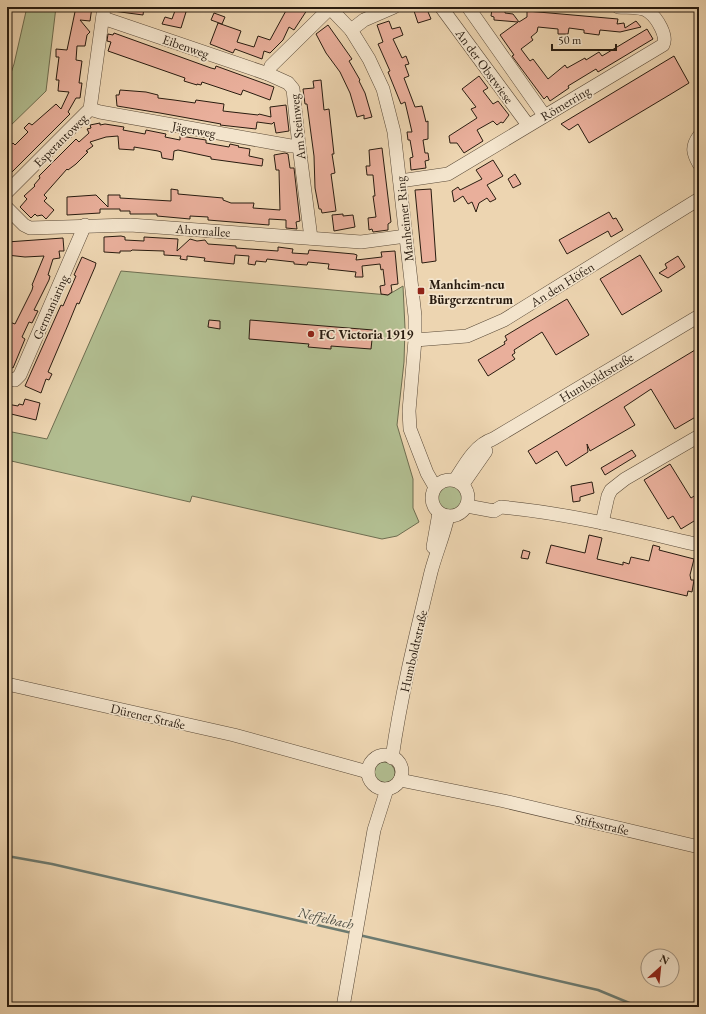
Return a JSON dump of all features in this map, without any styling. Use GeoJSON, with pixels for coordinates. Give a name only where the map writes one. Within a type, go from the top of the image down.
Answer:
{"type":"FeatureCollection","features":[{"type":"Feature","properties":{"kind":"street"},"geometry":{"type":"LineString","coordinates":[[351,30],[364,20],[394,7]]}},
{"type":"Feature","properties":{"kind":"street","name":"An der Obstwiese"},"geometry":{"type":"LineString","coordinates":[[441,7],[528,125]]}},
{"type":"Feature","properties":{"kind":"street","name":"An der Obstwiese"},"geometry":{"type":"LineString","coordinates":[[468,7],[544,115]]}},
{"type":"Feature","properties":{"kind":"street","name":"Römerring"},"geometry":{"type":"LineString","coordinates":[[400,181],[448,174],[544,115],[663,45],[666,40],[665,35],[649,12],[618,7]]}},
{"type":"Feature","properties":{"kind":"street"},"geometry":{"type":"LineString","coordinates":[[268,74],[271,66],[329,8]]}},
{"type":"Feature","properties":{"kind":"street","name":"Manheimer Ring"},"geometry":{"type":"LineString","coordinates":[[329,8],[351,30],[369,59],[383,89],[394,132],[415,316],[415,340],[409,411],[410,429],[417,448],[434,468],[438,484]]}},
{"type":"Feature","properties":{"kind":"street","name":"Eibenweg"},"geometry":{"type":"LineString","coordinates":[[104,12],[268,74]]}},
{"type":"Feature","properties":{"kind":"street","name":"Esperantoweg"},"geometry":{"type":"LineString","coordinates":[[7,192],[90,109],[104,12]]}},
{"type":"Feature","properties":{"kind":"street","name":"Am Steinweg"},"geometry":{"type":"LineString","coordinates":[[268,74],[288,83],[294,89],[299,146],[311,238]]}},
{"type":"Feature","properties":{"kind":"street","name":"Jägerweg"},"geometry":{"type":"LineString","coordinates":[[90,109],[115,115],[291,146],[299,146]]}},
{"type":"Feature","properties":{"kind":"street"},"geometry":{"type":"LineString","coordinates":[[699,136],[694,144],[693,154],[699,164]]}},
{"type":"Feature","properties":{"kind":"street","name":"An den Höfen"},"geometry":{"type":"LineString","coordinates":[[415,340],[467,336],[504,320],[699,199]]}},
{"type":"Feature","properties":{"kind":"street","name":"Ahornallee"},"geometry":{"type":"LineString","coordinates":[[7,208],[24,225],[30,228],[85,225],[130,225],[361,242],[406,236]]}},
{"type":"Feature","properties":{"kind":"street","name":"Germaniaring"},"geometry":{"type":"LineString","coordinates":[[7,380],[16,380],[20,375],[85,225]]}},
{"type":"Feature","properties":{"kind":"street","name":"Humboldtstraße"},"geometry":{"type":"LineString","coordinates":[[459,482],[475,450],[486,441],[493,439],[699,316]]}},
{"type":"Feature","properties":{"kind":"street"},"geometry":{"type":"LineString","coordinates":[[602,523],[608,496],[611,490],[625,479],[699,436]]}},
{"type":"Feature","properties":{"kind":"street"},"geometry":{"type":"LineString","coordinates":[[468,501],[459,514],[444,515],[432,504],[431,498],[438,484],[459,482],[468,501],[494,511],[501,507],[535,511],[602,523],[699,545]]}},
{"type":"Feature","properties":{"kind":"street","name":"Humboldtstraße"},"geometry":{"type":"LineString","coordinates":[[387,757],[432,571],[434,538],[444,515]]}},
{"type":"Feature","properties":{"kind":"street","name":"Dürener Straße"},"geometry":{"type":"LineString","coordinates":[[7,684],[369,769]]}},
{"type":"Feature","properties":{"kind":"street"},"geometry":{"type":"LineString","coordinates":[[378,757],[387,757],[398,763],[400,775],[394,786],[382,788],[370,781],[369,769],[378,757]]}},
{"type":"Feature","properties":{"kind":"street","name":"Stiftsstraße"},"geometry":{"type":"LineString","coordinates":[[400,775],[699,847]]}},
{"type":"Feature","properties":{"kind":"street"},"geometry":{"type":"LineString","coordinates":[[343,1007],[382,788]]}},
{"type":"Feature","properties":{"kind":"green space"},"geometry":{"type":"Polygon","coordinates":[[[27,7],[56,7],[46,91],[7,129],[7,85],[14,64],[27,7]]]}},
{"type":"Feature","properties":{"kind":"green space"},"geometry":{"type":"Polygon","coordinates":[[[121,271],[388,295],[403,286],[405,328],[404,362],[397,425],[413,479],[413,508],[419,522],[397,536],[382,539],[192,496],[190,502],[7,460],[7,431],[47,439],[121,271]]]}},
{"type":"Feature","properties":{"kind":"green space"},"geometry":{"type":"Polygon","coordinates":[[[450,484],[459,488],[463,497],[459,506],[450,510],[441,506],[437,497],[441,488],[450,484]]]}},
{"type":"Feature","properties":{"kind":"green space"},"geometry":{"type":"Polygon","coordinates":[[[384,762],[388,763],[394,769],[394,777],[388,783],[384,784],[380,783],[374,777],[373,773],[374,769],[380,763],[384,762]]]}},
{"type":"Feature","properties":{"kind":"building"},"geometry":{"type":"Polygon","coordinates":[[[76,7],[92,7],[90,21],[80,20],[90,32],[87,35],[85,46],[77,46],[76,60],[82,61],[79,83],[82,83],[80,98],[76,98],[68,112],[70,114],[11,173],[7,169],[7,148],[13,143],[15,145],[28,132],[24,128],[29,123],[32,125],[56,104],[61,109],[69,92],[58,91],[59,80],[56,80],[59,57],[56,57],[56,49],[67,50],[76,7]]]}},
{"type":"Feature","properties":{"kind":"building"},"geometry":{"type":"Polygon","coordinates":[[[114,7],[144,8],[143,15],[113,11],[114,7]]]}},
{"type":"Feature","properties":{"kind":"building"},"geometry":{"type":"Polygon","coordinates":[[[288,7],[309,7],[294,30],[289,27],[283,40],[270,53],[264,51],[262,59],[235,49],[233,53],[210,44],[218,23],[241,31],[237,42],[254,47],[258,36],[270,40],[288,7]]]}},
{"type":"Feature","properties":{"kind":"building"},"geometry":{"type":"Polygon","coordinates":[[[426,7],[431,19],[418,23],[414,11],[426,7]]]}},
{"type":"Feature","properties":{"kind":"building"},"geometry":{"type":"Polygon","coordinates":[[[176,8],[186,12],[181,28],[162,24],[165,17],[172,19],[176,8]]]}},
{"type":"Feature","properties":{"kind":"building"},"geometry":{"type":"Polygon","coordinates":[[[492,9],[513,14],[519,22],[527,17],[527,11],[618,19],[617,24],[624,23],[625,28],[636,21],[641,27],[620,32],[600,30],[599,35],[584,33],[584,30],[569,28],[568,34],[558,34],[558,29],[538,27],[537,32],[531,37],[533,40],[521,49],[530,61],[533,59],[548,79],[565,65],[567,68],[585,58],[586,60],[599,52],[602,56],[647,29],[653,39],[598,72],[596,69],[568,86],[569,88],[550,101],[547,96],[544,99],[512,56],[514,55],[500,35],[518,22],[494,20],[494,17],[491,16],[492,9]]]}},
{"type":"Feature","properties":{"kind":"building"},"geometry":{"type":"Polygon","coordinates":[[[214,13],[225,17],[222,24],[211,20],[214,13]]]}},
{"type":"Feature","properties":{"kind":"building"},"geometry":{"type":"Polygon","coordinates":[[[389,21],[392,29],[400,27],[403,35],[393,39],[402,58],[406,56],[409,64],[405,65],[409,76],[404,78],[415,107],[422,106],[426,122],[428,121],[428,139],[423,140],[425,153],[428,153],[429,160],[425,161],[426,168],[411,170],[410,158],[413,157],[407,132],[412,132],[405,102],[401,104],[388,72],[390,71],[378,44],[383,42],[377,25],[389,21]]]}},
{"type":"Feature","properties":{"kind":"building"},"geometry":{"type":"Polygon","coordinates":[[[328,25],[352,59],[349,61],[360,80],[359,81],[365,93],[372,117],[364,119],[364,115],[357,117],[350,93],[340,72],[326,53],[316,34],[328,25]]]}},
{"type":"Feature","properties":{"kind":"building"},"geometry":{"type":"Polygon","coordinates":[[[114,33],[211,68],[215,69],[216,66],[274,87],[270,100],[243,90],[241,95],[202,82],[201,85],[197,85],[184,81],[185,78],[108,51],[111,42],[107,41],[108,34],[113,35],[114,33]]]}},
{"type":"Feature","properties":{"kind":"building"},"geometry":{"type":"Polygon","coordinates":[[[674,56],[689,83],[671,94],[589,143],[578,124],[569,130],[561,124],[674,56]]]}},
{"type":"Feature","properties":{"kind":"building"},"geometry":{"type":"Polygon","coordinates":[[[479,76],[488,88],[483,91],[493,104],[498,101],[509,115],[503,123],[501,122],[497,125],[493,121],[477,130],[483,141],[464,153],[457,143],[450,143],[449,136],[477,118],[471,109],[476,107],[462,89],[479,76]]]}},
{"type":"Feature","properties":{"kind":"building"},"geometry":{"type":"Polygon","coordinates":[[[321,80],[324,110],[329,109],[334,154],[332,154],[335,173],[331,174],[336,211],[322,213],[321,209],[319,209],[315,188],[314,156],[307,104],[305,104],[303,89],[314,88],[313,81],[321,80]]]}},
{"type":"Feature","properties":{"kind":"building"},"geometry":{"type":"Polygon","coordinates":[[[120,90],[146,92],[158,95],[158,98],[195,103],[196,100],[224,104],[223,111],[259,114],[271,117],[270,107],[286,105],[289,131],[276,133],[274,122],[272,124],[257,122],[256,129],[220,125],[221,124],[117,106],[116,95],[119,95],[120,90]]]}},
{"type":"Feature","properties":{"kind":"building"},"geometry":{"type":"Polygon","coordinates":[[[100,123],[100,125],[105,124],[124,127],[123,130],[145,134],[146,130],[166,134],[165,137],[180,140],[180,136],[206,140],[206,143],[229,147],[230,144],[239,146],[238,147],[250,149],[249,156],[263,159],[262,166],[211,159],[211,157],[178,150],[174,151],[173,160],[162,158],[161,152],[158,151],[134,147],[134,150],[119,149],[118,136],[106,137],[90,142],[93,146],[86,151],[88,152],[76,164],[68,170],[67,169],[44,195],[47,198],[44,201],[54,210],[46,219],[42,215],[37,216],[35,214],[31,218],[20,207],[27,199],[24,196],[35,186],[34,185],[40,178],[39,176],[76,139],[79,142],[89,133],[87,129],[91,128],[90,125],[100,123]]]}},
{"type":"Feature","properties":{"kind":"building"},"geometry":{"type":"Polygon","coordinates":[[[382,148],[391,222],[388,224],[388,230],[373,232],[372,229],[369,230],[368,218],[376,217],[373,196],[375,196],[373,175],[367,175],[366,166],[370,166],[369,150],[382,148]]]}},
{"type":"Feature","properties":{"kind":"building"},"geometry":{"type":"Polygon","coordinates":[[[285,153],[288,154],[290,168],[294,168],[300,221],[296,222],[297,229],[286,228],[286,220],[269,219],[269,225],[208,220],[208,217],[190,216],[190,219],[157,216],[157,214],[130,214],[130,211],[120,211],[120,209],[100,209],[100,213],[67,215],[67,197],[96,195],[108,207],[108,195],[120,195],[120,198],[171,201],[171,189],[178,190],[178,194],[223,198],[223,200],[231,203],[254,203],[253,208],[280,210],[279,170],[276,170],[274,155],[285,153]]]}},
{"type":"Feature","properties":{"kind":"building"},"geometry":{"type":"Polygon","coordinates":[[[493,160],[503,176],[487,185],[496,199],[490,202],[487,198],[479,203],[476,212],[472,202],[468,204],[463,196],[454,202],[452,191],[458,187],[460,190],[482,179],[476,170],[493,160]]]}},
{"type":"Feature","properties":{"kind":"building"},"geometry":{"type":"Polygon","coordinates":[[[515,174],[521,184],[513,188],[508,179],[515,174]]]}},
{"type":"Feature","properties":{"kind":"building"},"geometry":{"type":"Polygon","coordinates":[[[431,189],[436,261],[422,263],[415,190],[431,189]]]}},
{"type":"Feature","properties":{"kind":"building"},"geometry":{"type":"Polygon","coordinates":[[[609,212],[613,219],[616,218],[623,230],[611,237],[608,231],[567,254],[559,240],[609,212]]]}},
{"type":"Feature","properties":{"kind":"building"},"geometry":{"type":"Polygon","coordinates":[[[343,214],[343,216],[353,215],[355,227],[334,231],[332,215],[343,214]]]}},
{"type":"Feature","properties":{"kind":"building"},"geometry":{"type":"Polygon","coordinates":[[[104,237],[125,237],[125,240],[144,241],[144,237],[178,239],[177,251],[190,239],[197,241],[205,240],[208,244],[236,246],[236,248],[278,251],[278,247],[293,249],[292,253],[308,254],[309,250],[354,254],[357,255],[356,260],[382,257],[381,252],[395,251],[398,284],[391,285],[392,292],[388,295],[381,294],[380,286],[385,285],[383,269],[381,270],[380,264],[362,266],[363,277],[355,277],[356,272],[328,269],[329,264],[308,262],[307,265],[294,264],[294,262],[267,259],[266,262],[256,261],[255,265],[248,264],[249,256],[235,255],[234,264],[204,261],[205,258],[187,256],[187,260],[180,259],[181,256],[164,255],[164,251],[132,250],[120,251],[120,253],[104,252],[104,237]]]}},
{"type":"Feature","properties":{"kind":"building"},"geometry":{"type":"Polygon","coordinates":[[[63,238],[64,251],[59,251],[60,258],[53,259],[48,275],[50,276],[49,280],[34,310],[38,311],[32,323],[29,322],[22,337],[25,339],[13,368],[7,365],[7,321],[15,324],[32,290],[32,285],[44,256],[25,257],[7,255],[7,242],[63,238]]]}},
{"type":"Feature","properties":{"kind":"building"},"geometry":{"type":"Polygon","coordinates":[[[640,255],[662,291],[622,315],[600,279],[640,255]]]}},
{"type":"Feature","properties":{"kind":"building"},"geometry":{"type":"Polygon","coordinates":[[[678,256],[685,267],[668,278],[659,273],[667,268],[665,264],[678,256]]]}},
{"type":"Feature","properties":{"kind":"building"},"geometry":{"type":"Polygon","coordinates":[[[82,257],[96,263],[95,267],[79,304],[77,303],[48,372],[52,374],[49,380],[46,379],[41,393],[25,386],[61,305],[63,306],[76,276],[74,275],[82,257]]]}},
{"type":"Feature","properties":{"kind":"building"},"geometry":{"type":"Polygon","coordinates":[[[567,299],[589,335],[556,355],[542,332],[514,350],[515,353],[512,355],[515,359],[488,376],[478,360],[505,344],[504,342],[507,340],[505,336],[567,299]]]}},
{"type":"Feature","properties":{"kind":"building"},"geometry":{"type":"Polygon","coordinates":[[[209,320],[220,321],[220,329],[208,327],[209,320]]]}},
{"type":"Feature","properties":{"kind":"building","name":"FC Victoria 1919"},"geometry":{"type":"Polygon","coordinates":[[[250,320],[373,330],[371,349],[331,346],[331,349],[308,347],[309,344],[249,339],[250,320]]]}},
{"type":"Feature","properties":{"kind":"building"},"geometry":{"type":"Polygon","coordinates":[[[695,350],[699,357],[699,415],[675,429],[651,389],[624,407],[635,425],[590,451],[587,444],[588,452],[566,466],[557,451],[536,464],[528,451],[695,350]]]}},
{"type":"Feature","properties":{"kind":"building"},"geometry":{"type":"Polygon","coordinates":[[[25,399],[40,403],[36,420],[7,413],[7,404],[18,406],[19,404],[23,405],[25,399]]]}},
{"type":"Feature","properties":{"kind":"building"},"geometry":{"type":"Polygon","coordinates":[[[632,450],[636,456],[605,475],[601,468],[632,450]]]}},
{"type":"Feature","properties":{"kind":"building"},"geometry":{"type":"Polygon","coordinates":[[[670,464],[691,498],[699,493],[699,518],[681,529],[673,516],[668,519],[644,480],[670,464]]]}},
{"type":"Feature","properties":{"kind":"building"},"geometry":{"type":"Polygon","coordinates":[[[592,482],[594,493],[580,497],[580,501],[573,502],[571,486],[592,482]]]}},
{"type":"Feature","properties":{"kind":"building"},"geometry":{"type":"Polygon","coordinates":[[[589,535],[602,538],[597,559],[623,565],[623,562],[629,564],[631,557],[649,561],[653,545],[660,547],[659,550],[694,559],[690,575],[691,580],[694,580],[692,592],[688,591],[687,596],[546,563],[551,545],[585,553],[589,535]]]}},
{"type":"Feature","properties":{"kind":"building"},"geometry":{"type":"Polygon","coordinates":[[[523,550],[530,552],[528,559],[521,558],[523,550]]]}},
{"type":"Feature","properties":{"kind":"waterway","name":"Neffelbach"},"geometry":{"type":"LineString","coordinates":[[7,856],[52,864],[352,933]]}},
{"type":"Feature","properties":{"kind":"waterway","name":"Neffelbach"},"geometry":{"type":"LineString","coordinates":[[359,935],[598,990],[639,1007]]}},
{"type":"Feature","properties":{"kind":"place","name":"Manheim-neu Bürgerzentrum"},"geometry":{"type":"Point","coordinates":[421,291]}},
{"type":"Feature","properties":{"kind":"place","name":"FC Victoria 1919"},"geometry":{"type":"Point","coordinates":[311,334]}}]}
